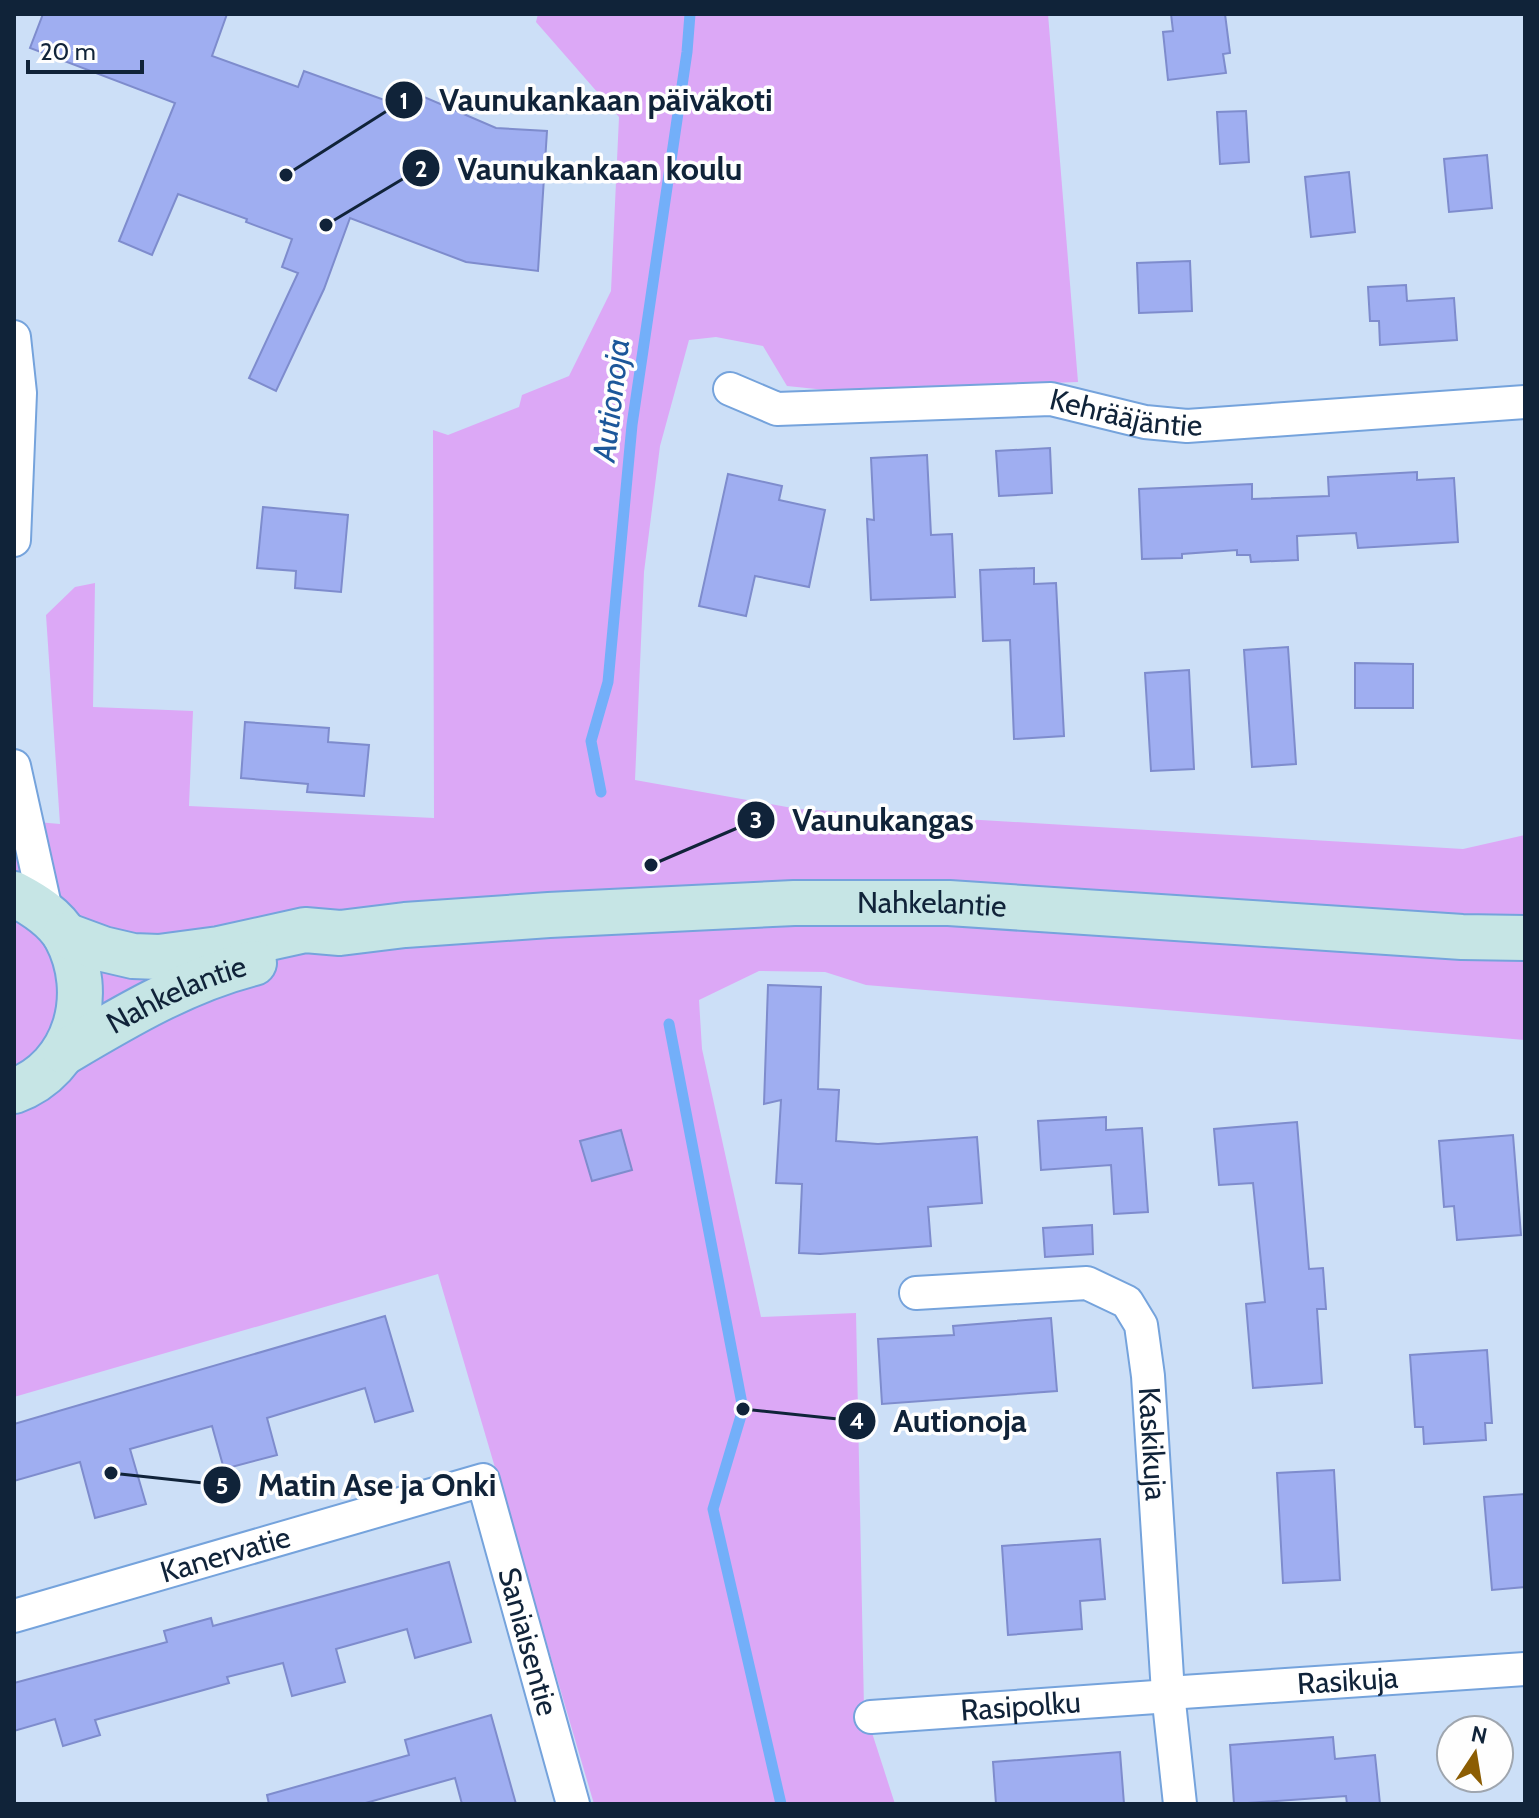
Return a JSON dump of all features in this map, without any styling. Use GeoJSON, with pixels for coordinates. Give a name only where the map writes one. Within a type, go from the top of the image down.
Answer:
{"type":"FeatureCollection","features":[{"type":"Feature","properties":{"kind":"main road","name":"Nahkelantie"},"geometry":{"type":"LineString","coordinates":[[42,915],[103,949],[133,956],[159,957],[219,949],[305,930],[340,933],[405,925],[794,903],[922,903],[1462,937],[1525,938]]}},
{"type":"Feature","properties":{"kind":"main road"},"geometry":{"type":"LineString","coordinates":[[14,1091],[25,1087],[50,1068],[65,1052],[77,1024],[81,1004],[77,964],[42,915]]}},
{"type":"Feature","properties":{"kind":"main road","name":"Nahkelantie"},"geometry":{"type":"LineString","coordinates":[[65,1052],[169,995],[231,969],[310,949],[340,933]]}},
{"type":"Feature","properties":{"kind":"street"},"geometry":{"type":"LineString","coordinates":[[14,337],[20,393],[14,540]]}},
{"type":"Feature","properties":{"kind":"street","name":"Kehrääjäntie"},"geometry":{"type":"LineString","coordinates":[[730,389],[777,409],[1051,399],[1145,422],[1187,426],[1525,402]]}},
{"type":"Feature","properties":{"kind":"street"},"geometry":{"type":"LineString","coordinates":[[14,766],[42,915]]}},
{"type":"Feature","properties":{"kind":"street","name":"Kaskikuja"},"geometry":{"type":"LineString","coordinates":[[916,1293],[1087,1283],[1127,1302],[1141,1325],[1148,1376],[1169,1694],[1180,1804]]}},
{"type":"Feature","properties":{"kind":"street","name":"Kanervatie"},"geometry":{"type":"LineString","coordinates":[[14,1616],[483,1480]]}},
{"type":"Feature","properties":{"kind":"street","name":"Saniaisentie"},"geometry":{"type":"LineString","coordinates":[[483,1480],[573,1804]]}},
{"type":"Feature","properties":{"kind":"street","name":"Rasikuja"},"geometry":{"type":"LineString","coordinates":[[1169,1694],[1525,1669]]}},
{"type":"Feature","properties":{"kind":"street","name":"Rasipolku"},"geometry":{"type":"LineString","coordinates":[[871,1717],[1169,1694]]}},
{"type":"Feature","properties":{"kind":"shaded area"},"geometry":{"type":"Polygon","coordinates":[[[538,14],[1048,14],[1078,382],[836,391],[787,386],[763,346],[716,337],[689,340],[660,446],[644,572],[635,780],[798,809],[1463,849],[1525,835],[1525,1040],[866,985],[825,972],[759,971],[699,1000],[702,1049],[761,1317],[856,1313],[864,1708],[895,1804],[594,1804],[438,1274],[14,1397],[14,820],[60,824],[46,615],[75,587],[95,583],[93,707],[193,711],[189,806],[434,818],[433,430],[448,435],[519,407],[522,395],[569,376],[611,291],[619,117],[536,22],[538,14]]]}},
{"type":"Feature","properties":{"kind":"building"},"geometry":{"type":"Polygon","coordinates":[[[43,14],[227,14],[212,56],[298,87],[304,71],[401,106],[408,90],[496,128],[547,131],[538,271],[466,262],[350,218],[324,289],[276,391],[249,378],[298,273],[282,267],[292,239],[178,194],[152,255],[119,241],[175,103],[30,48],[43,14]]]}},
{"type":"Feature","properties":{"kind":"building"},"geometry":{"type":"Polygon","coordinates":[[[1171,14],[1225,14],[1230,53],[1223,54],[1226,73],[1168,80],[1163,32],[1173,31],[1171,14]]]}},
{"type":"Feature","properties":{"kind":"building"},"geometry":{"type":"Polygon","coordinates":[[[1246,111],[1249,162],[1220,164],[1217,112],[1246,111]]]}},
{"type":"Feature","properties":{"kind":"building"},"geometry":{"type":"Polygon","coordinates":[[[1487,155],[1492,208],[1449,212],[1444,159],[1487,155]]]}},
{"type":"Feature","properties":{"kind":"building"},"geometry":{"type":"Polygon","coordinates":[[[1349,172],[1355,232],[1311,237],[1305,177],[1349,172]]]}},
{"type":"Feature","properties":{"kind":"building"},"geometry":{"type":"Polygon","coordinates":[[[1190,261],[1192,311],[1139,313],[1137,263],[1190,261]]]}},
{"type":"Feature","properties":{"kind":"building"},"geometry":{"type":"Polygon","coordinates":[[[1406,285],[1407,301],[1454,298],[1457,340],[1380,345],[1379,321],[1370,321],[1368,287],[1406,285]]]}},
{"type":"Feature","properties":{"kind":"building"},"geometry":{"type":"Polygon","coordinates":[[[1050,448],[1052,493],[999,496],[996,451],[1050,448]]]}},
{"type":"Feature","properties":{"kind":"building"},"geometry":{"type":"Polygon","coordinates":[[[927,455],[931,535],[952,534],[955,597],[871,600],[867,519],[874,520],[871,458],[927,455]]]}},
{"type":"Feature","properties":{"kind":"building"},"geometry":{"type":"Polygon","coordinates":[[[1417,472],[1417,480],[1454,478],[1458,542],[1358,548],[1356,533],[1297,536],[1298,560],[1251,562],[1250,555],[1237,555],[1237,550],[1182,554],[1182,558],[1142,559],[1139,489],[1252,484],[1252,499],[1329,496],[1328,477],[1417,472]]]}},
{"type":"Feature","properties":{"kind":"building"},"geometry":{"type":"Polygon","coordinates":[[[728,474],[782,486],[779,500],[825,510],[809,587],[755,576],[746,616],[699,606],[728,474]]]}},
{"type":"Feature","properties":{"kind":"building"},"geometry":{"type":"Polygon","coordinates":[[[263,507],[348,515],[341,592],[295,588],[296,571],[257,568],[263,507]]]}},
{"type":"Feature","properties":{"kind":"building"},"geometry":{"type":"Polygon","coordinates":[[[1034,568],[1034,584],[1056,583],[1064,736],[1014,739],[1010,640],[983,641],[980,570],[1034,568]]]}},
{"type":"Feature","properties":{"kind":"building"},"geometry":{"type":"Polygon","coordinates":[[[1288,647],[1296,764],[1252,767],[1244,650],[1288,647]]]}},
{"type":"Feature","properties":{"kind":"building"},"geometry":{"type":"Polygon","coordinates":[[[1355,663],[1413,664],[1413,708],[1355,708],[1355,663]]]}},
{"type":"Feature","properties":{"kind":"building"},"geometry":{"type":"Polygon","coordinates":[[[1189,670],[1194,769],[1151,771],[1145,673],[1189,670]]]}},
{"type":"Feature","properties":{"kind":"building"},"geometry":{"type":"Polygon","coordinates":[[[245,722],[329,728],[328,742],[369,745],[364,796],[307,792],[308,784],[241,778],[245,722]]]}},
{"type":"Feature","properties":{"kind":"building"},"geometry":{"type":"Polygon","coordinates":[[[768,985],[821,987],[818,1089],[839,1090],[836,1141],[878,1144],[977,1137],[982,1203],[928,1207],[931,1246],[799,1253],[802,1184],[776,1183],[781,1100],[764,1104],[768,985]]]}},
{"type":"Feature","properties":{"kind":"building"},"geometry":{"type":"Polygon","coordinates":[[[1106,1117],[1106,1130],[1142,1128],[1148,1212],[1114,1214],[1111,1165],[1041,1170],[1038,1121],[1106,1117]]]}},
{"type":"Feature","properties":{"kind":"building"},"geometry":{"type":"Polygon","coordinates":[[[1297,1122],[1309,1269],[1323,1268],[1326,1309],[1317,1309],[1322,1383],[1253,1388],[1246,1304],[1265,1302],[1253,1183],[1219,1185],[1214,1129],[1297,1122]]]}},
{"type":"Feature","properties":{"kind":"building"},"geometry":{"type":"Polygon","coordinates":[[[621,1130],[632,1170],[592,1181],[580,1141],[621,1130]]]}},
{"type":"Feature","properties":{"kind":"building"},"geometry":{"type":"Polygon","coordinates":[[[1513,1135],[1521,1235],[1457,1240],[1454,1206],[1444,1207],[1439,1141],[1513,1135]]]}},
{"type":"Feature","properties":{"kind":"building"},"geometry":{"type":"Polygon","coordinates":[[[1092,1225],[1093,1254],[1045,1257],[1043,1228],[1092,1225]]]}},
{"type":"Feature","properties":{"kind":"building"},"geometry":{"type":"Polygon","coordinates":[[[385,1316],[413,1411],[375,1422],[365,1388],[267,1418],[277,1455],[224,1469],[212,1426],[130,1449],[146,1504],[95,1518],[80,1462],[14,1481],[14,1424],[385,1316]]]}},
{"type":"Feature","properties":{"kind":"building"},"geometry":{"type":"Polygon","coordinates":[[[1051,1318],[1057,1391],[882,1404],[878,1339],[954,1335],[953,1326],[1051,1318]]]}},
{"type":"Feature","properties":{"kind":"building"},"geometry":{"type":"Polygon","coordinates":[[[1487,1350],[1492,1423],[1485,1423],[1486,1440],[1424,1444],[1423,1427],[1415,1427],[1410,1355],[1487,1350]]]}},
{"type":"Feature","properties":{"kind":"building"},"geometry":{"type":"Polygon","coordinates":[[[1334,1470],[1340,1580],[1283,1583],[1277,1473],[1334,1470]]]}},
{"type":"Feature","properties":{"kind":"building"},"geometry":{"type":"Polygon","coordinates":[[[1525,1494],[1525,1587],[1492,1590],[1484,1497],[1525,1494]]]}},
{"type":"Feature","properties":{"kind":"building"},"geometry":{"type":"Polygon","coordinates":[[[1100,1539],[1105,1599],[1080,1601],[1082,1629],[1008,1635],[1002,1546],[1100,1539]]]}},
{"type":"Feature","properties":{"kind":"building"},"geometry":{"type":"Polygon","coordinates":[[[449,1562],[471,1642],[415,1658],[407,1629],[336,1649],[345,1682],[292,1696],[283,1663],[227,1677],[229,1683],[95,1720],[100,1735],[63,1746],[55,1719],[14,1731],[14,1683],[167,1642],[164,1631],[211,1618],[213,1626],[449,1562]]]}},
{"type":"Feature","properties":{"kind":"building"},"geometry":{"type":"Polygon","coordinates":[[[491,1715],[516,1804],[462,1804],[455,1778],[362,1804],[269,1804],[267,1795],[409,1755],[405,1740],[491,1715]]]}},
{"type":"Feature","properties":{"kind":"building"},"geometry":{"type":"Polygon","coordinates":[[[1333,1737],[1335,1759],[1375,1755],[1380,1804],[1347,1804],[1346,1796],[1234,1804],[1230,1745],[1333,1737]]]}},
{"type":"Feature","properties":{"kind":"building"},"geometry":{"type":"Polygon","coordinates":[[[1120,1752],[1124,1804],[996,1804],[993,1762],[1120,1752]]]}},
{"type":"Feature","properties":{"kind":"waterway","name":"Autionoja"},"geometry":{"type":"LineString","coordinates":[[601,792],[591,741],[608,682],[632,425],[690,14]]}},
{"type":"Feature","properties":{"kind":"waterway","name":"Autionoja"},"geometry":{"type":"LineString","coordinates":[[669,1024],[743,1409],[713,1509],[781,1804]]}},
{"type":"Feature","properties":{"kind":"place","name":"Vaunukankaan päiväkoti"},"geometry":{"type":"Point","coordinates":[286,175]}},
{"type":"Feature","properties":{"kind":"place","name":"Vaunukankaan koulu"},"geometry":{"type":"Point","coordinates":[326,225]}},
{"type":"Feature","properties":{"kind":"place","name":"Vaunukangas"},"geometry":{"type":"Point","coordinates":[651,865]}},
{"type":"Feature","properties":{"kind":"place","name":"Autionoja"},"geometry":{"type":"Point","coordinates":[743,1409]}},
{"type":"Feature","properties":{"kind":"place","name":"Matin Ase ja Onki"},"geometry":{"type":"Point","coordinates":[111,1473]}}]}
